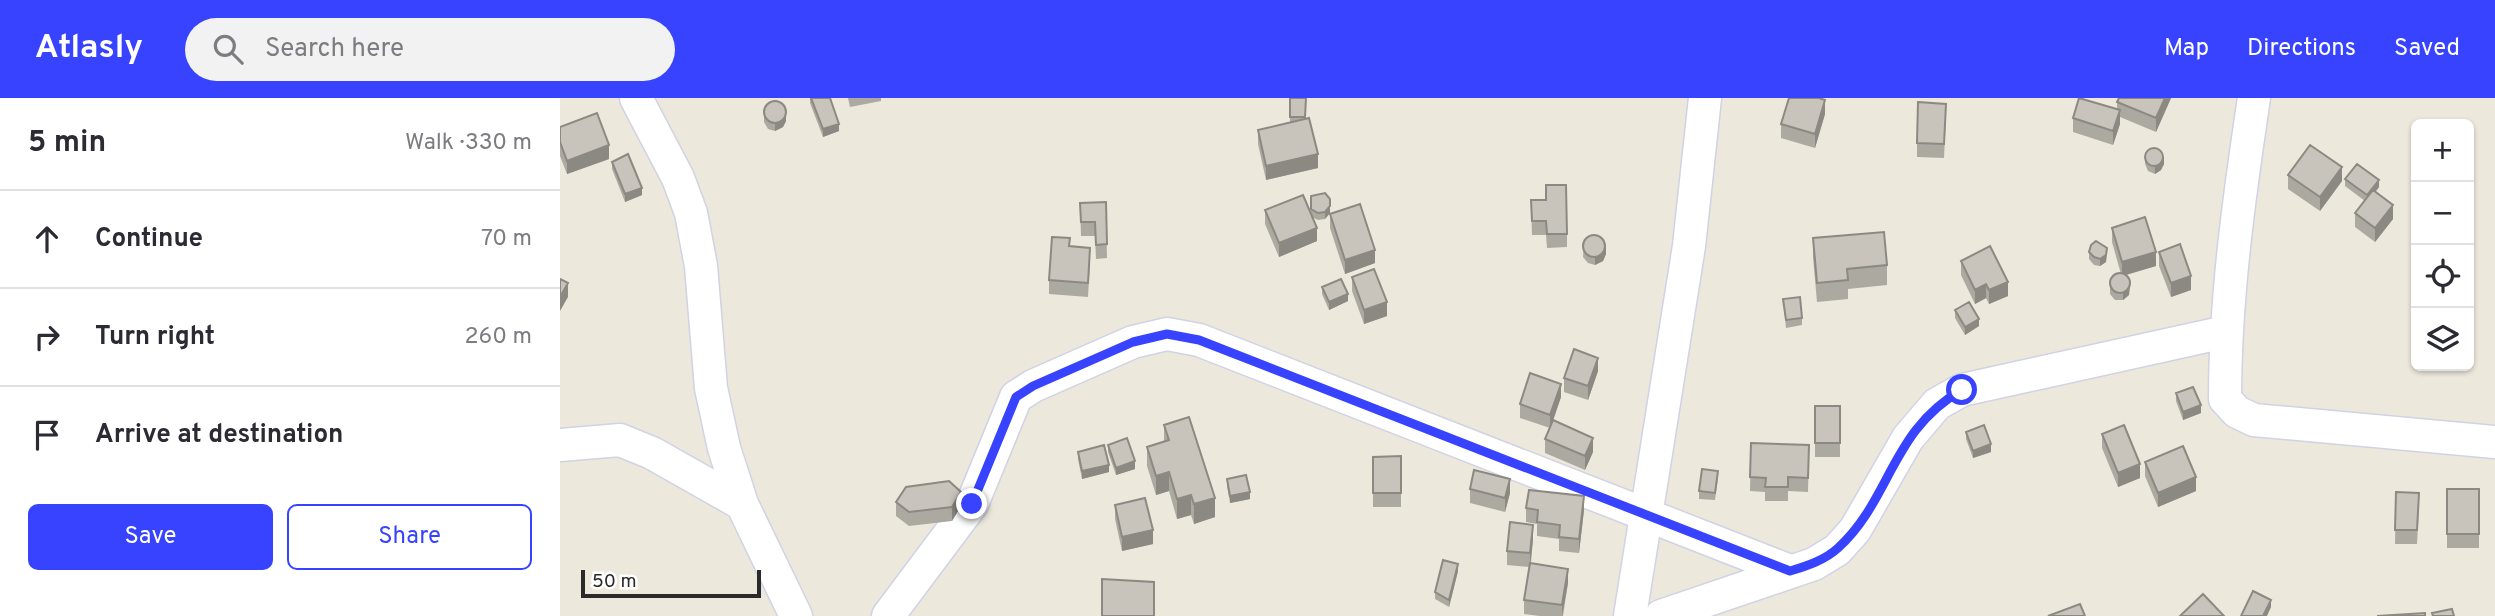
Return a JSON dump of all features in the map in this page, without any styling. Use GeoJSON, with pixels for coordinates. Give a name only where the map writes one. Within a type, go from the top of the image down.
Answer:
{"type":"FeatureCollection","features":[{"type":"Feature","properties":{"kind":"street"},"geometry":{"type":"LineString","coordinates":[[636,98],[678,178],[691,213],[701,265],[711,388],[724,448],[742,504],[796,616]]}},
{"type":"Feature","properties":{"kind":"street"},"geometry":{"type":"LineString","coordinates":[[1630,616],[1644,513],[1689,246],[1705,98]]}},
{"type":"Feature","properties":{"kind":"street"},"geometry":{"type":"LineString","coordinates":[[2254,98],[2225,332],[2225,399],[2237,412],[2254,420],[2495,442]]}},
{"type":"Feature","properties":{"kind":"street"},"geometry":{"type":"LineString","coordinates":[[1661,616],[1814,564],[1837,550],[1855,530],[1908,438],[1937,404],[1962,390],[2225,332]]}},
{"type":"Feature","properties":{"kind":"street"},"geometry":{"type":"LineString","coordinates":[[887,616],[972,504],[1016,397],[1033,386],[1133,342],[1167,334],[1199,340],[1790,571]]}},
{"type":"Feature","properties":{"kind":"street"},"geometry":{"type":"LineString","coordinates":[[560,444],[620,440],[652,453],[742,504]]}},
{"type":"Feature","properties":{"kind":"building"},"geometry":{"type":"Polygon","coordinates":[[[811,98],[830,98],[839,124],[823,129],[811,98]]]}},
{"type":"Feature","properties":{"kind":"building"},"geometry":{"type":"Polygon","coordinates":[[[1290,98],[1306,98],[1305,117],[1290,117],[1290,98]]]}},
{"type":"Feature","properties":{"kind":"building"},"geometry":{"type":"Polygon","coordinates":[[[1789,98],[1825,100],[1815,134],[1781,124],[1789,98]]]}},
{"type":"Feature","properties":{"kind":"building"},"geometry":{"type":"Polygon","coordinates":[[[2079,98],[2120,110],[2113,131],[2073,118],[2079,98]]]}},
{"type":"Feature","properties":{"kind":"building"},"geometry":{"type":"Polygon","coordinates":[[[2119,98],[2165,98],[2156,118],[2117,102],[2119,98]]]}},
{"type":"Feature","properties":{"kind":"building"},"geometry":{"type":"Polygon","coordinates":[[[775,101],[783,104],[786,112],[783,120],[775,123],[767,120],[764,112],[767,104],[775,101]]]}},
{"type":"Feature","properties":{"kind":"building"},"geometry":{"type":"Polygon","coordinates":[[[1918,102],[1946,104],[1944,144],[1917,143],[1918,102]]]}},
{"type":"Feature","properties":{"kind":"building"},"geometry":{"type":"Polygon","coordinates":[[[597,113],[609,145],[567,161],[560,142],[560,127],[597,113]]]}},
{"type":"Feature","properties":{"kind":"building"},"geometry":{"type":"Polygon","coordinates":[[[1309,118],[1318,154],[1266,166],[1258,130],[1309,118]]]}},
{"type":"Feature","properties":{"kind":"building"},"geometry":{"type":"Polygon","coordinates":[[[2310,145],[2342,167],[2320,197],[2288,175],[2310,145]]]}},
{"type":"Feature","properties":{"kind":"building"},"geometry":{"type":"Polygon","coordinates":[[[2150,148],[2158,148],[2163,157],[2161,164],[2150,166],[2145,161],[2145,153],[2150,148]]]}},
{"type":"Feature","properties":{"kind":"building"},"geometry":{"type":"Polygon","coordinates":[[[628,154],[642,188],[625,194],[612,162],[628,154]]]}},
{"type":"Feature","properties":{"kind":"building"},"geometry":{"type":"Polygon","coordinates":[[[2357,164],[2379,180],[2367,195],[2345,179],[2357,164]]]}},
{"type":"Feature","properties":{"kind":"building"},"geometry":{"type":"Polygon","coordinates":[[[1546,185],[1566,185],[1567,234],[1547,234],[1546,221],[1532,221],[1531,200],[1546,200],[1546,185]]]}},
{"type":"Feature","properties":{"kind":"building"},"geometry":{"type":"Polygon","coordinates":[[[2373,190],[2393,205],[2375,228],[2355,213],[2373,190]]]}},
{"type":"Feature","properties":{"kind":"building"},"geometry":{"type":"Polygon","coordinates":[[[1325,193],[1330,199],[1330,206],[1325,212],[1318,213],[1311,209],[1311,196],[1325,193]]]}},
{"type":"Feature","properties":{"kind":"building"},"geometry":{"type":"Polygon","coordinates":[[[1303,195],[1317,228],[1279,243],[1265,210],[1303,195]]]}},
{"type":"Feature","properties":{"kind":"building"},"geometry":{"type":"Polygon","coordinates":[[[1106,202],[1107,244],[1096,245],[1095,222],[1081,222],[1080,203],[1106,202]]]}},
{"type":"Feature","properties":{"kind":"building"},"geometry":{"type":"Polygon","coordinates":[[[1360,204],[1375,250],[1345,260],[1330,214],[1360,204]]]}},
{"type":"Feature","properties":{"kind":"building"},"geometry":{"type":"Polygon","coordinates":[[[2145,217],[2156,252],[2122,262],[2112,228],[2145,217]]]}},
{"type":"Feature","properties":{"kind":"building"},"geometry":{"type":"Polygon","coordinates":[[[1884,232],[1887,265],[1847,269],[1848,280],[1817,283],[1813,238],[1884,232]]]}},
{"type":"Feature","properties":{"kind":"building"},"geometry":{"type":"Polygon","coordinates":[[[1594,235],[1602,238],[1605,246],[1602,254],[1594,257],[1586,254],[1583,246],[1586,238],[1594,235]]]}},
{"type":"Feature","properties":{"kind":"building"},"geometry":{"type":"Polygon","coordinates":[[[1052,237],[1070,238],[1069,246],[1090,248],[1088,283],[1049,280],[1052,237]]]}},
{"type":"Feature","properties":{"kind":"building"},"geometry":{"type":"Polygon","coordinates":[[[2096,241],[2107,248],[2106,255],[2100,259],[2089,252],[2096,241]]]}},
{"type":"Feature","properties":{"kind":"building"},"geometry":{"type":"Polygon","coordinates":[[[2180,244],[2191,276],[2171,283],[2159,252],[2180,244]]]}},
{"type":"Feature","properties":{"kind":"building"},"geometry":{"type":"Polygon","coordinates":[[[1990,246],[2008,282],[1989,290],[1986,284],[1975,290],[1961,261],[1990,246]]]}},
{"type":"Feature","properties":{"kind":"building"},"geometry":{"type":"Polygon","coordinates":[[[1374,269],[1387,302],[1364,310],[1352,277],[1374,269]]]}},
{"type":"Feature","properties":{"kind":"building"},"geometry":{"type":"Polygon","coordinates":[[[2120,273],[2127,276],[2130,283],[2127,290],[2120,293],[2113,290],[2110,283],[2113,276],[2120,273]]]}},
{"type":"Feature","properties":{"kind":"building"},"geometry":{"type":"Polygon","coordinates":[[[560,279],[568,283],[560,297],[560,279]]]}},
{"type":"Feature","properties":{"kind":"building"},"geometry":{"type":"Polygon","coordinates":[[[1341,279],[1348,294],[1329,302],[1322,287],[1341,279]]]}},
{"type":"Feature","properties":{"kind":"building"},"geometry":{"type":"Polygon","coordinates":[[[1800,297],[1802,318],[1786,320],[1783,299],[1800,297]]]}},
{"type":"Feature","properties":{"kind":"building"},"geometry":{"type":"Polygon","coordinates":[[[1969,302],[1979,319],[1965,327],[1955,310],[1969,302]]]}},
{"type":"Feature","properties":{"kind":"building"},"geometry":{"type":"Polygon","coordinates":[[[1574,349],[1598,358],[1588,386],[1564,378],[1574,349]]]}},
{"type":"Feature","properties":{"kind":"building"},"geometry":{"type":"Polygon","coordinates":[[[1530,373],[1561,384],[1550,415],[1520,404],[1530,373]]]}},
{"type":"Feature","properties":{"kind":"building"},"geometry":{"type":"Polygon","coordinates":[[[2193,387],[2201,405],[2183,412],[2176,393],[2193,387]]]}},
{"type":"Feature","properties":{"kind":"building"},"geometry":{"type":"Polygon","coordinates":[[[1815,406],[1840,406],[1840,443],[1815,443],[1815,406]]]}},
{"type":"Feature","properties":{"kind":"building"},"geometry":{"type":"Polygon","coordinates":[[[1189,417],[1215,498],[1194,504],[1191,495],[1177,499],[1169,472],[1156,476],[1147,447],[1169,440],[1164,425],[1189,417]]]}},
{"type":"Feature","properties":{"kind":"building"},"geometry":{"type":"Polygon","coordinates":[[[1553,420],[1593,438],[1585,456],[1545,439],[1553,420]]]}},
{"type":"Feature","properties":{"kind":"building"},"geometry":{"type":"Polygon","coordinates":[[[1984,425],[1991,444],[1973,451],[1966,432],[1984,425]]]}},
{"type":"Feature","properties":{"kind":"building"},"geometry":{"type":"Polygon","coordinates":[[[2124,425],[2140,464],[2118,473],[2102,434],[2124,425]]]}},
{"type":"Feature","properties":{"kind":"building"},"geometry":{"type":"Polygon","coordinates":[[[1127,438],[1135,461],[1116,468],[1108,445],[1127,438]]]}},
{"type":"Feature","properties":{"kind":"building"},"geometry":{"type":"Polygon","coordinates":[[[1751,443],[1809,445],[1808,478],[1788,477],[1788,487],[1765,487],[1766,478],[1750,477],[1751,443]]]}},
{"type":"Feature","properties":{"kind":"building"},"geometry":{"type":"Polygon","coordinates":[[[1104,445],[1109,465],[1082,471],[1078,452],[1104,445]]]}},
{"type":"Feature","properties":{"kind":"building"},"geometry":{"type":"Polygon","coordinates":[[[2183,446],[2196,477],[2158,493],[2145,462],[2183,446]]]}},
{"type":"Feature","properties":{"kind":"building"},"geometry":{"type":"Polygon","coordinates":[[[1401,456],[1401,493],[1373,493],[1373,457],[1401,456]]]}},
{"type":"Feature","properties":{"kind":"building"},"geometry":{"type":"Polygon","coordinates":[[[1702,469],[1718,471],[1715,493],[1699,491],[1702,469]]]}},
{"type":"Feature","properties":{"kind":"building"},"geometry":{"type":"Polygon","coordinates":[[[1474,470],[1510,479],[1505,498],[1470,489],[1474,470]]]}},
{"type":"Feature","properties":{"kind":"building"},"geometry":{"type":"Polygon","coordinates":[[[1246,475],[1250,492],[1230,496],[1227,479],[1246,475]]]}},
{"type":"Feature","properties":{"kind":"building"},"geometry":{"type":"Polygon","coordinates":[[[949,481],[961,492],[952,507],[909,512],[896,502],[906,487],[949,481]]]}},
{"type":"Feature","properties":{"kind":"building"},"geometry":{"type":"Polygon","coordinates":[[[2447,489],[2479,489],[2479,534],[2447,534],[2447,489]]]}},
{"type":"Feature","properties":{"kind":"building"},"geometry":{"type":"Polygon","coordinates":[[[1529,490],[1584,496],[1579,539],[1559,537],[1560,525],[1537,522],[1538,510],[1526,508],[1529,490]]]}},
{"type":"Feature","properties":{"kind":"building"},"geometry":{"type":"Polygon","coordinates":[[[2396,492],[2419,493],[2417,530],[2395,530],[2396,492]]]}},
{"type":"Feature","properties":{"kind":"building"},"geometry":{"type":"Polygon","coordinates":[[[1145,498],[1153,530],[1122,537],[1115,505],[1145,498]]]}},
{"type":"Feature","properties":{"kind":"building"},"geometry":{"type":"Polygon","coordinates":[[[1510,522],[1533,525],[1530,553],[1507,551],[1510,522]]]}},
{"type":"Feature","properties":{"kind":"building"},"geometry":{"type":"Polygon","coordinates":[[[1443,560],[1458,564],[1449,600],[1435,592],[1443,560]]]}},
{"type":"Feature","properties":{"kind":"building"},"geometry":{"type":"Polygon","coordinates":[[[1530,563],[1568,569],[1562,605],[1524,600],[1530,563]]]}},
{"type":"Feature","properties":{"kind":"building"},"geometry":{"type":"Polygon","coordinates":[[[1102,579],[1154,582],[1154,616],[1102,616],[1102,579]]]}},
{"type":"Feature","properties":{"kind":"building"},"geometry":{"type":"Polygon","coordinates":[[[2253,591],[2271,600],[2263,616],[2241,616],[2253,591]]]}},
{"type":"Feature","properties":{"kind":"building"},"geometry":{"type":"Polygon","coordinates":[[[2203,594],[2224,616],[2180,616],[2203,594]]]}},
{"type":"Feature","properties":{"kind":"building"},"geometry":{"type":"Polygon","coordinates":[[[2080,604],[2085,616],[2048,616],[2080,604]]]}},
{"type":"Feature","properties":{"kind":"building"},"geometry":{"type":"Polygon","coordinates":[[[2452,609],[2454,616],[2433,616],[2432,613],[2452,609]]]}},
{"type":"Feature","properties":{"kind":"building"},"geometry":{"type":"Polygon","coordinates":[[[2425,613],[2425,616],[2377,616],[2425,613]]]}},
{"type":"Feature","properties":{"kind":"route"},"geometry":{"type":"LineString","coordinates":[[972,504],[1016,397],[1033,386],[1133,342],[1167,334],[1199,340],[1790,571],[1814,564],[1837,550],[1855,530],[1908,438],[1937,404],[1962,390]]}}]}
